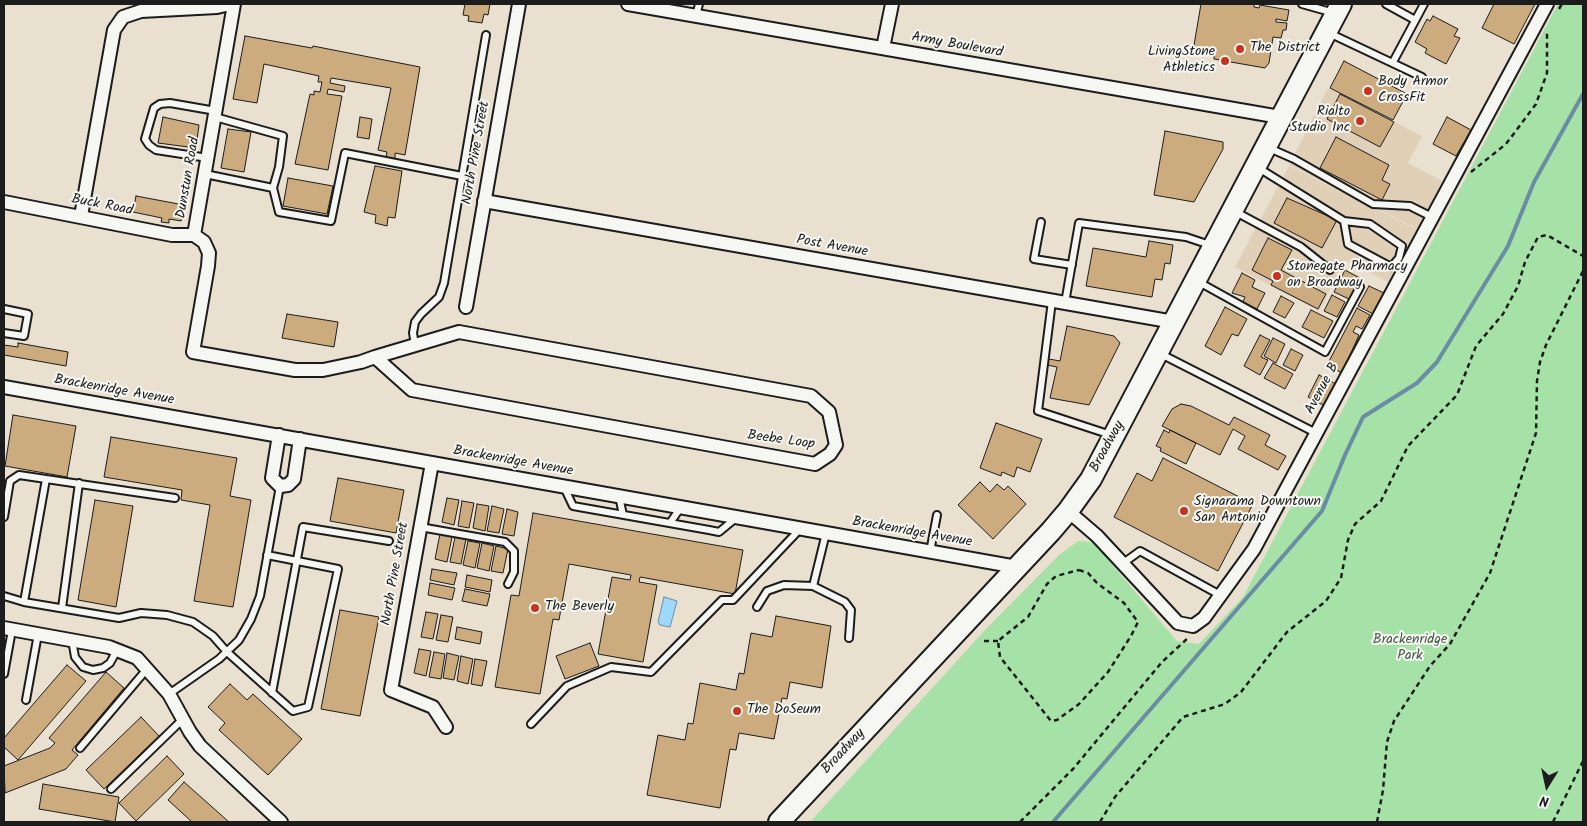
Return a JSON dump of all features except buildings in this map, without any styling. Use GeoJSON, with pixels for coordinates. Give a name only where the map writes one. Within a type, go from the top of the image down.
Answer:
{"type":"FeatureCollection","features":[{"type":"Feature","properties":{"kind":"main road","name":"Broadway"},"geometry":{"type":"LineString","coordinates":[[779,822],[1068,512],[1091,479],[1338,9]]}},
{"type":"Feature","properties":{"kind":"street"},"geometry":{"type":"LineString","coordinates":[[81,216],[114,30],[123,17],[142,10],[217,7],[230,4]]}},
{"type":"Feature","properties":{"kind":"street","name":"Dunstun Road"},"geometry":{"type":"LineString","coordinates":[[234,4],[194,235],[204,242],[209,253],[193,352],[295,370],[337,368],[375,358]]}},
{"type":"Feature","properties":{"kind":"street","name":"North Pine Street"},"geometry":{"type":"LineString","coordinates":[[466,307],[518,4]]}},
{"type":"Feature","properties":{"kind":"street","name":"Army Boulevard"},"geometry":{"type":"LineString","coordinates":[[628,4],[697,10],[883,48],[1280,117]]}},
{"type":"Feature","properties":{"kind":"street"},"geometry":{"type":"LineString","coordinates":[[883,48],[892,4]]}},
{"type":"Feature","properties":{"kind":"street","name":"Avenue B"},"geometry":{"type":"LineString","coordinates":[[1193,626],[1204,618],[1254,549],[1316,433],[1403,260],[1432,217],[1550,9]]}},
{"type":"Feature","properties":{"kind":"street","name":"Post Avenue"},"geometry":{"type":"LineString","coordinates":[[484,201],[1174,322]]}},
{"type":"Feature","properties":{"kind":"street","name":"Buck Road"},"geometry":{"type":"LineString","coordinates":[[4,202],[172,235],[194,235]]}},
{"type":"Feature","properties":{"kind":"street","name":"Beebe Loop"},"geometry":{"type":"LineString","coordinates":[[375,358],[412,390],[815,464],[830,454],[836,446],[829,412],[811,396],[459,332],[415,345]]}},
{"type":"Feature","properties":{"kind":"street"},"geometry":{"type":"LineString","coordinates":[[375,358],[415,345]]}},
{"type":"Feature","properties":{"kind":"street","name":"Brackenridge Avenue"},"geometry":{"type":"LineString","coordinates":[[4,387],[1017,567]]}},
{"type":"Feature","properties":{"kind":"street"},"geometry":{"type":"LineString","coordinates":[[279,435],[272,478],[280,486],[288,485],[294,479],[300,439]]}},
{"type":"Feature","properties":{"kind":"street","name":"North Pine Street"},"geometry":{"type":"LineString","coordinates":[[432,463],[391,690],[433,707],[446,727]]}},
{"type":"Feature","properties":{"kind":"street"},"geometry":{"type":"LineString","coordinates":[[1068,512],[1097,536],[1178,623],[1193,626]]}},
{"type":"Feature","properties":{"kind":"street"},"geometry":{"type":"LineString","coordinates":[[8,629],[117,649],[137,658],[169,694],[182,720],[200,746],[281,822]]}},
{"type":"Feature","properties":{"kind":"lane"},"geometry":{"type":"LineString","coordinates":[[201,4],[217,7]]}},
{"type":"Feature","properties":{"kind":"lane"},"geometry":{"type":"LineString","coordinates":[[1302,4],[1338,9]]}},
{"type":"Feature","properties":{"kind":"lane"},"geometry":{"type":"LineString","coordinates":[[1386,4],[1394,6],[1415,20]]}},
{"type":"Feature","properties":{"kind":"lane"},"geometry":{"type":"LineString","coordinates":[[1393,62],[1424,4]]}},
{"type":"Feature","properties":{"kind":"lane"},"geometry":{"type":"LineString","coordinates":[[1326,32],[1393,62],[1422,78]]}},
{"type":"Feature","properties":{"kind":"lane"},"geometry":{"type":"LineString","coordinates":[[415,345],[413,332],[415,322],[439,297],[444,283],[486,35]]}},
{"type":"Feature","properties":{"kind":"lane"},"geometry":{"type":"LineString","coordinates":[[208,158],[156,150],[149,145],[146,139],[154,108],[160,104],[170,103],[215,114],[283,136],[279,167],[273,188],[278,212],[330,221],[345,153],[462,176]]}},
{"type":"Feature","properties":{"kind":"lane"},"geometry":{"type":"LineString","coordinates":[[1265,146],[1294,159],[1373,204],[1410,206],[1432,217]]}},
{"type":"Feature","properties":{"kind":"lane"},"geometry":{"type":"LineString","coordinates":[[1255,166],[1344,221],[1370,224],[1402,246],[1403,260],[1391,267],[1348,244],[1344,221]]}},
{"type":"Feature","properties":{"kind":"lane"},"geometry":{"type":"LineString","coordinates":[[205,174],[273,188]]}},
{"type":"Feature","properties":{"kind":"lane"},"geometry":{"type":"LineString","coordinates":[[1232,211],[1300,247],[1330,270]]}},
{"type":"Feature","properties":{"kind":"lane"},"geometry":{"type":"LineString","coordinates":[[1041,222],[1034,259],[1072,265]]}},
{"type":"Feature","properties":{"kind":"lane"},"geometry":{"type":"LineString","coordinates":[[1065,303],[1079,223],[1186,237],[1214,246]]}},
{"type":"Feature","properties":{"kind":"lane"},"geometry":{"type":"LineString","coordinates":[[1196,280],[1325,352],[1360,288]]}},
{"type":"Feature","properties":{"kind":"lane"},"geometry":{"type":"LineString","coordinates":[[1052,301],[1038,411],[1115,436]]}},
{"type":"Feature","properties":{"kind":"lane"},"geometry":{"type":"LineString","coordinates":[[4,310],[28,314],[24,336],[4,333]]}},
{"type":"Feature","properties":{"kind":"lane"},"geometry":{"type":"LineString","coordinates":[[1159,352],[1316,433]]}},
{"type":"Feature","properties":{"kind":"lane"},"geometry":{"type":"LineString","coordinates":[[4,517],[10,481],[19,475],[175,498]]}},
{"type":"Feature","properties":{"kind":"lane"},"geometry":{"type":"LineString","coordinates":[[24,602],[46,479]]}},
{"type":"Feature","properties":{"kind":"lane"},"geometry":{"type":"LineString","coordinates":[[62,608],[79,483]]}},
{"type":"Feature","properties":{"kind":"lane"},"geometry":{"type":"LineString","coordinates":[[169,694],[220,660],[239,640],[254,614],[260,596],[280,486]]}},
{"type":"Feature","properties":{"kind":"lane"},"geometry":{"type":"LineString","coordinates":[[564,486],[573,506],[623,515],[719,532],[737,517]]}},
{"type":"Feature","properties":{"kind":"lane"},"geometry":{"type":"LineString","coordinates":[[619,496],[623,515]]}},
{"type":"Feature","properties":{"kind":"lane"},"geometry":{"type":"LineString","coordinates":[[670,523],[681,507]]}},
{"type":"Feature","properties":{"kind":"lane"},"geometry":{"type":"LineString","coordinates":[[930,552],[937,515]]}},
{"type":"Feature","properties":{"kind":"lane"},"geometry":{"type":"LineString","coordinates":[[272,693],[303,527],[389,541]]}},
{"type":"Feature","properties":{"kind":"lane"},"geometry":{"type":"LineString","coordinates":[[420,527],[505,542],[514,551],[514,572],[508,584]]}},
{"type":"Feature","properties":{"kind":"lane"},"geometry":{"type":"LineString","coordinates":[[531,724],[567,686],[611,667],[651,672],[722,600],[733,600],[801,528]]}},
{"type":"Feature","properties":{"kind":"lane"},"geometry":{"type":"LineString","coordinates":[[813,586],[826,533]]}},
{"type":"Feature","properties":{"kind":"lane"},"geometry":{"type":"LineString","coordinates":[[1122,564],[1140,551],[1220,596]]}},
{"type":"Feature","properties":{"kind":"lane"},"geometry":{"type":"LineString","coordinates":[[4,596],[24,602],[118,618],[141,613],[167,615],[193,622],[213,636],[226,652],[293,711],[308,707],[338,569],[267,555]]}},
{"type":"Feature","properties":{"kind":"lane"},"geometry":{"type":"LineString","coordinates":[[757,607],[767,591],[784,585],[813,586],[845,602],[851,610],[849,638]]}},
{"type":"Feature","properties":{"kind":"lane"},"geometry":{"type":"LineString","coordinates":[[4,674],[8,629]]}},
{"type":"Feature","properties":{"kind":"lane"},"geometry":{"type":"LineString","coordinates":[[26,700],[38,634]]}},
{"type":"Feature","properties":{"kind":"lane"},"geometry":{"type":"LineString","coordinates":[[72,640],[79,662],[83,667],[93,670],[103,668],[110,663],[117,649]]}},
{"type":"Feature","properties":{"kind":"lane"},"geometry":{"type":"LineString","coordinates":[[80,748],[147,669]]}},
{"type":"Feature","properties":{"kind":"lane"},"geometry":{"type":"LineString","coordinates":[[111,789],[182,720]]}},
{"type":"Feature","properties":{"kind":"path"},"geometry":{"type":"LineString","coordinates":[[1550,9],[1562,4]]}},
{"type":"Feature","properties":{"kind":"path"},"geometry":{"type":"LineString","coordinates":[[1465,177],[1506,144],[1536,104],[1546,73],[1546,31],[1550,22]]}},
{"type":"Feature","properties":{"kind":"path"},"geometry":{"type":"LineString","coordinates":[[1100,822],[1115,797],[1182,717],[1225,704],[1241,692],[1286,632],[1326,601],[1341,578],[1348,540],[1355,524],[1381,501],[1408,446],[1457,395],[1476,346],[1503,314],[1518,286],[1525,262],[1538,238],[1547,235],[1583,256]]}},
{"type":"Feature","properties":{"kind":"path"},"geometry":{"type":"LineString","coordinates":[[1377,822],[1383,790],[1386,742],[1394,721],[1430,666],[1450,644],[1490,573],[1536,434],[1537,381],[1540,362],[1546,344],[1583,271]]}},
{"type":"Feature","properties":{"kind":"path"},"geometry":{"type":"LineString","coordinates":[[984,641],[998,641],[1028,617],[1047,584],[1056,576],[1079,570],[1088,573],[1097,583],[1124,603],[1138,622],[1132,636],[1108,672],[1079,704],[1057,720],[1051,721],[1000,657],[998,641]]}},
{"type":"Feature","properties":{"kind":"path"},"geometry":{"type":"LineString","coordinates":[[1020,822],[1073,769],[1162,662],[1190,637],[1193,626]]}},
{"type":"Feature","properties":{"kind":"path"},"geometry":{"type":"LineString","coordinates":[[1553,822],[1583,761]]}},
{"type":"Feature","properties":{"kind":"shaded area"},"geometry":{"type":"Polygon","coordinates":[[[1328,88],[1422,136],[1408,163],[1442,181],[1418,229],[1289,165],[1328,88]]]}},
{"type":"Feature","properties":{"kind":"shaded area"},"geometry":{"type":"Polygon","coordinates":[[[1289,166],[1418,230],[1388,282],[1345,260],[1319,311],[1235,267],[1289,166]]]}},
{"type":"Feature","properties":{"kind":"green space","name":"Brackenridge Park"},"geometry":{"type":"Polygon","coordinates":[[[1558,4],[1583,4],[1583,822],[810,822],[985,630],[1059,555],[1078,541],[1092,542],[1099,549],[1177,641],[1199,644],[1243,597],[1558,4]]]}},
{"type":"Feature","properties":{"kind":"water"},"geometry":{"type":"Polygon","coordinates":[[[664,597],[677,601],[670,627],[660,625],[658,622],[664,597]]]}},
{"type":"Feature","properties":{"kind":"waterway"},"geometry":{"type":"LineString","coordinates":[[1053,822],[1322,511],[1363,417],[1417,383],[1437,362],[1508,246],[1534,182],[1583,94]]}},
{"type":"Feature","properties":{"kind":"place","name":"The District"},"geometry":{"type":"Point","coordinates":[1240,49]}},
{"type":"Feature","properties":{"kind":"place","name":"LivingStone Athletics"},"geometry":{"type":"Point","coordinates":[1225,61]}},
{"type":"Feature","properties":{"kind":"place","name":"Body Armor CrossFit"},"geometry":{"type":"Point","coordinates":[1368,91]}},
{"type":"Feature","properties":{"kind":"place","name":"Rialto Studio Inc"},"geometry":{"type":"Point","coordinates":[1360,121]}},
{"type":"Feature","properties":{"kind":"place","name":"Stonegate Pharmacy on Broadway"},"geometry":{"type":"Point","coordinates":[1277,276]}},
{"type":"Feature","properties":{"kind":"place","name":"Signarama Downtown San Antonio"},"geometry":{"type":"Point","coordinates":[1184,511]}},
{"type":"Feature","properties":{"kind":"place","name":"The Beverly"},"geometry":{"type":"Point","coordinates":[535,608]}},
{"type":"Feature","properties":{"kind":"place","name":"The DoSeum"},"geometry":{"type":"Point","coordinates":[737,711]}}]}
